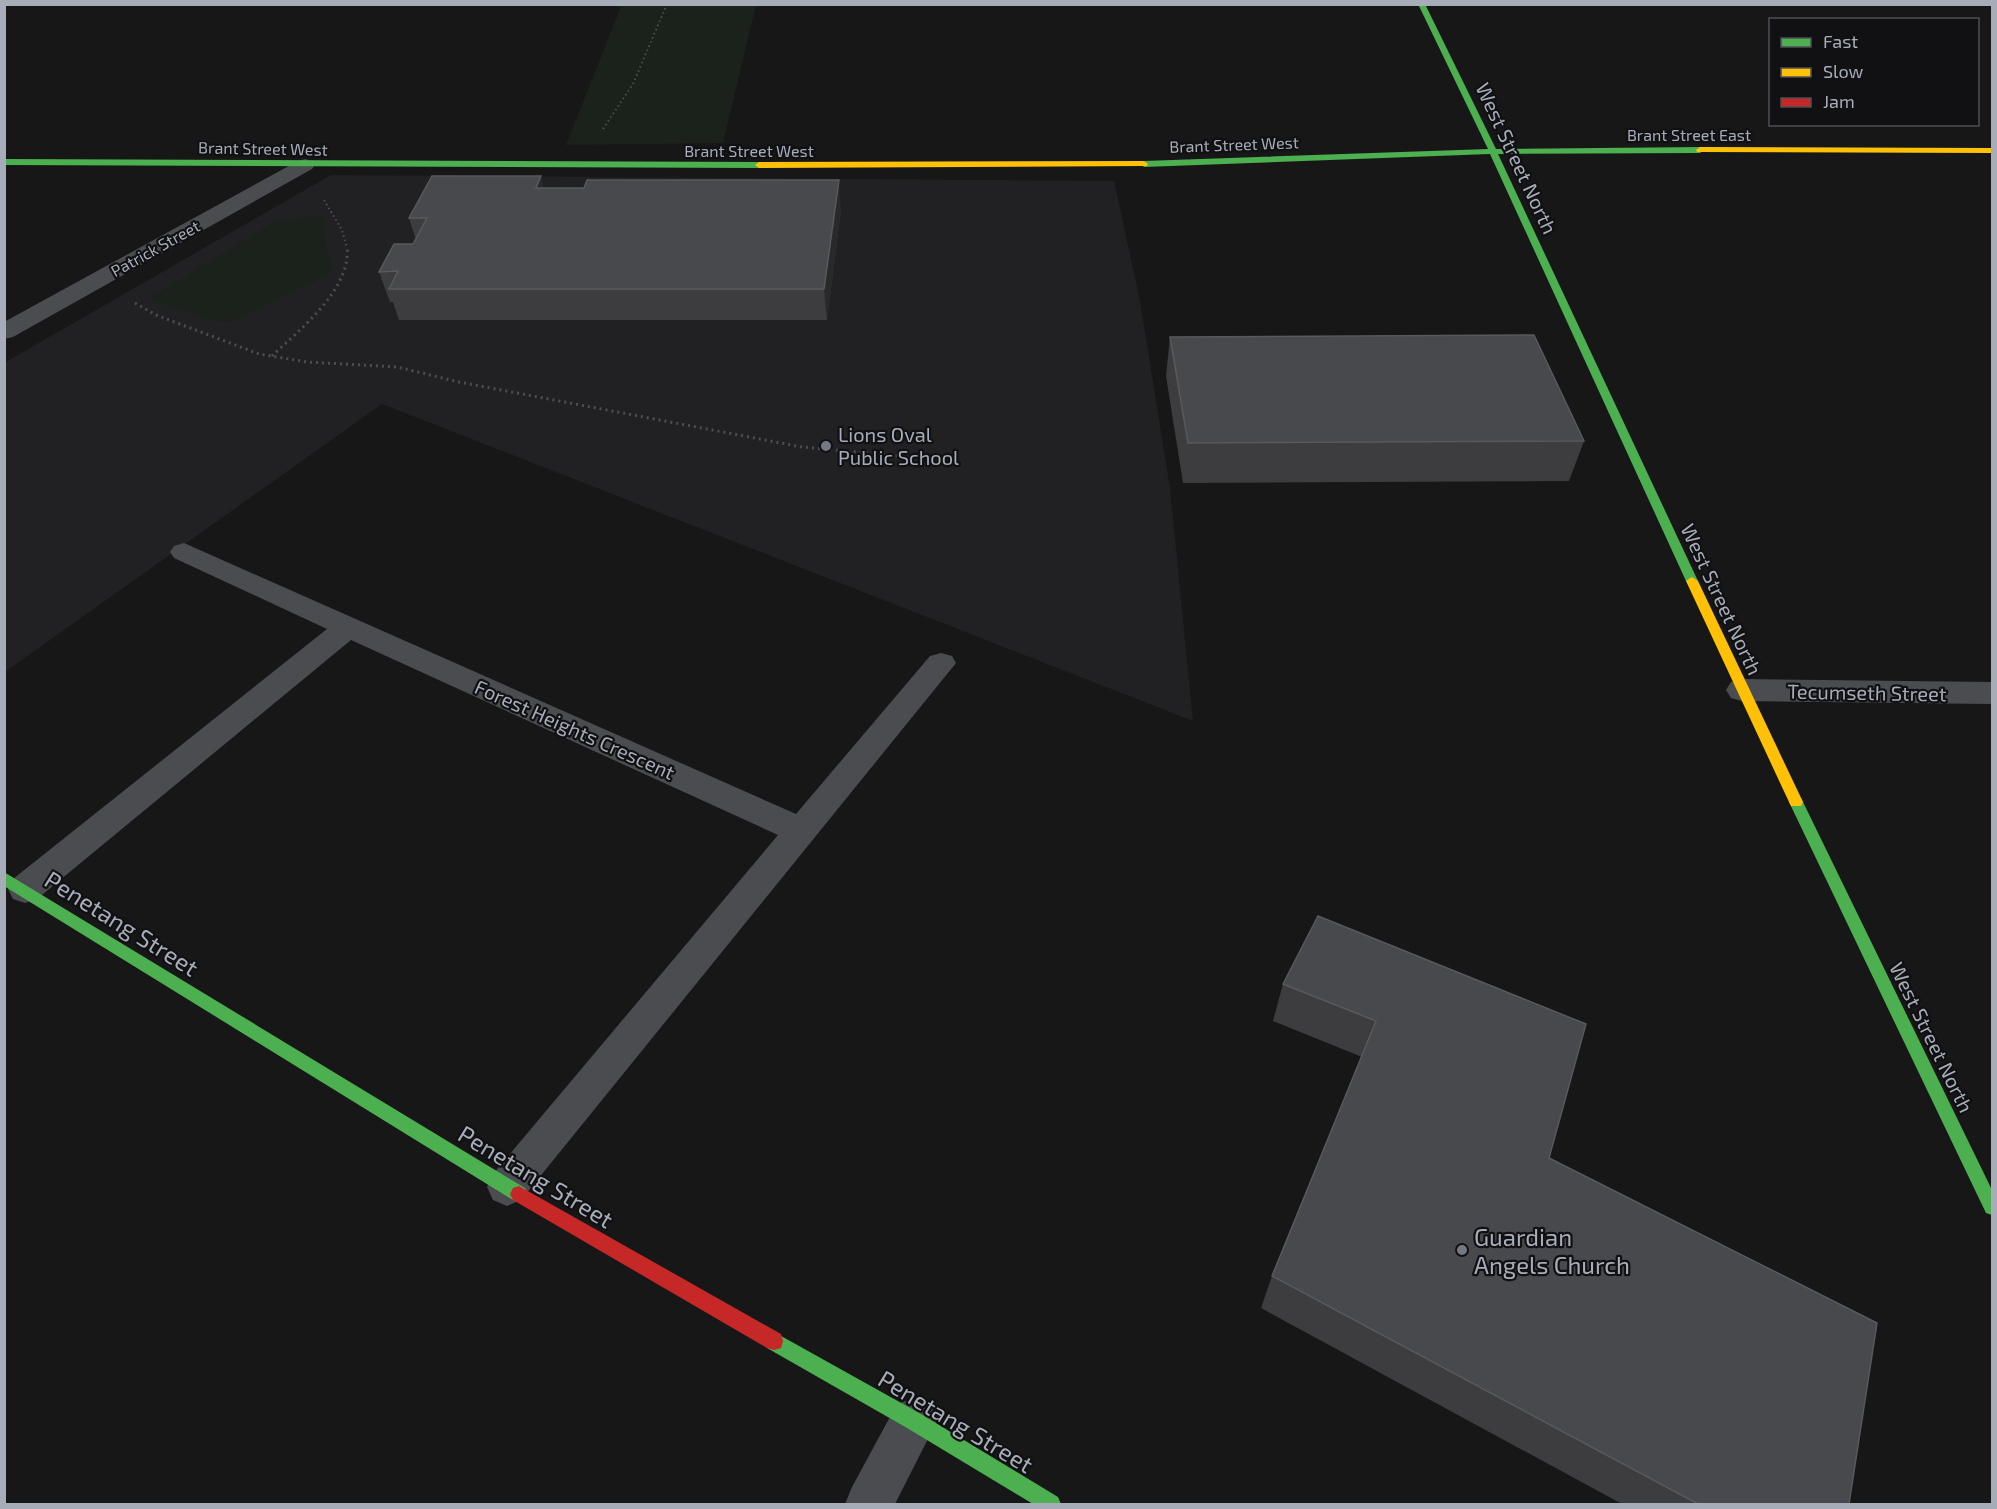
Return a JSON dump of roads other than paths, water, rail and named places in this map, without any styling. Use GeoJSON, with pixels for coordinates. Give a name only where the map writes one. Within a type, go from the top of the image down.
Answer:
{"type":"FeatureCollection","features":[{"type":"Feature","properties":{"kind":"street","name":"West Street North"},"geometry":{"type":"LineString","coordinates":[[1421,4],[1493,152],[1742,690],[1992,1207]]}},
{"type":"Feature","properties":{"kind":"street","name":"Brant Street East"},"geometry":{"type":"LineString","coordinates":[[1493,152],[1545,150],[1992,151]]}},
{"type":"Feature","properties":{"kind":"street","name":"Brant Street West"},"geometry":{"type":"LineString","coordinates":[[4,162],[552,166],[1150,164],[1493,152]]}},
{"type":"Feature","properties":{"kind":"street","name":"Patrick Street"},"geometry":{"type":"LineString","coordinates":[[4,332],[305,165]]}},
{"type":"Feature","properties":{"kind":"street","name":"Tecumseth Street"},"geometry":{"type":"LineString","coordinates":[[1742,690],[1992,693]]}},
{"type":"Feature","properties":{"kind":"street","name":"Penetang Street"},"geometry":{"type":"LineString","coordinates":[[15,884],[507,1187],[914,1421],[1051,1504]]}},
{"type":"Feature","properties":{"kind":"street"},"geometry":{"type":"LineString","coordinates":[[869,1504],[914,1421]]}},
{"type":"Feature","properties":{"kind":"lane","name":"Forest Heights Crescent"},"geometry":{"type":"LineString","coordinates":[[184,552],[801,831]]}},
{"type":"Feature","properties":{"kind":"lane"},"geometry":{"type":"LineString","coordinates":[[15,884],[348,627]]}},
{"type":"Feature","properties":{"kind":"lane"},"geometry":{"type":"LineString","coordinates":[[507,1187],[941,663]]}},
{"type":"Feature","properties":{"kind":"place","name":"Lions Oval Public School"},"geometry":{"type":"Point","coordinates":[826,446]}},
{"type":"Feature","properties":{"kind":"place","name":"Guardian Angels Church"},"geometry":{"type":"Point","coordinates":[1462,1250]}}]}
